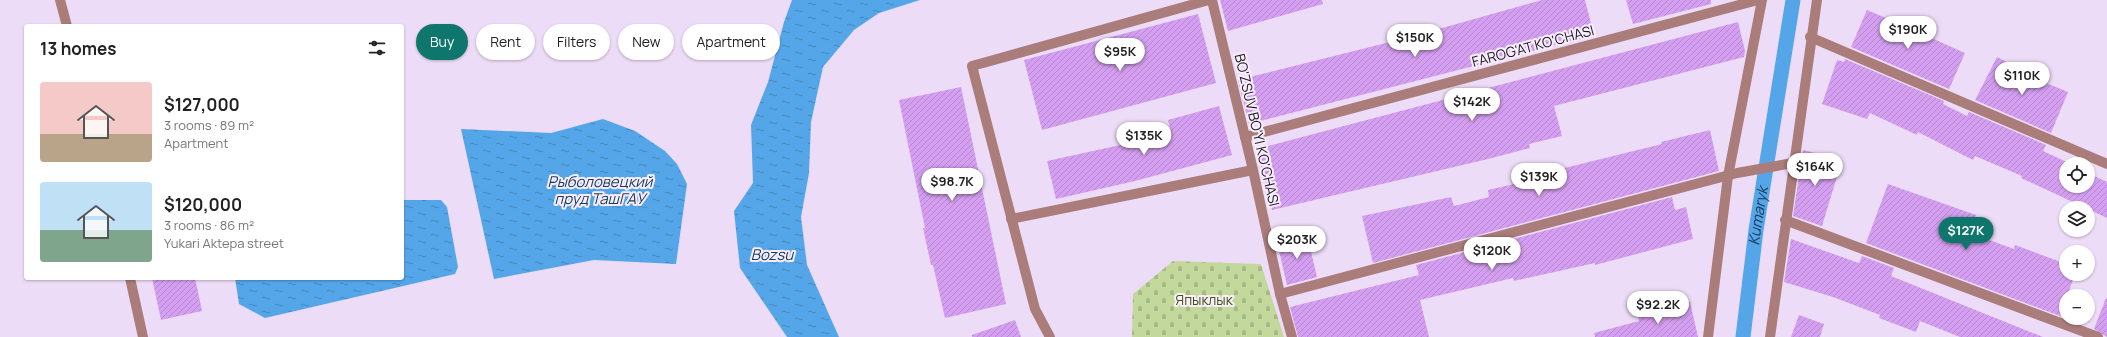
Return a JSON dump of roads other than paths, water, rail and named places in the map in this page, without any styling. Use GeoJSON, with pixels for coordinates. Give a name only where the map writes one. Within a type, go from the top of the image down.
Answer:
{"type":"FeatureCollection","features":[{"type":"Feature","properties":{"kind":"street"},"geometry":{"type":"LineString","coordinates":[[60,0],[66,24]]}},
{"type":"Feature","properties":{"kind":"street"},"geometry":{"type":"LineString","coordinates":[[1050,337],[1035,309],[972,66],[1210,0]]}},
{"type":"Feature","properties":{"kind":"street","name":"BO'ZSUV BO'YI KO'CHASI"},"geometry":{"type":"LineString","coordinates":[[1210,0],[1245,137],[1280,294],[1292,337]]}},
{"type":"Feature","properties":{"kind":"street","name":"FAROG'AT KO'CHASI"},"geometry":{"type":"LineString","coordinates":[[1245,137],[1758,0]]}},
{"type":"Feature","properties":{"kind":"street"},"geometry":{"type":"LineString","coordinates":[[1708,337],[1732,174],[1762,0]]}},
{"type":"Feature","properties":{"kind":"street"},"geometry":{"type":"LineString","coordinates":[[1770,337],[1810,37],[1817,0]]}},
{"type":"Feature","properties":{"kind":"street"},"geometry":{"type":"LineString","coordinates":[[1810,37],[2107,164]]}},
{"type":"Feature","properties":{"kind":"street"},"geometry":{"type":"LineString","coordinates":[[1280,294],[1732,174],[1793,164]]}},
{"type":"Feature","properties":{"kind":"street"},"geometry":{"type":"LineString","coordinates":[[1011,219],[1253,170]]}},
{"type":"Feature","properties":{"kind":"street"},"geometry":{"type":"LineString","coordinates":[[1786,220],[2098,337]]}},
{"type":"Feature","properties":{"kind":"street"},"geometry":{"type":"LineString","coordinates":[[130,280],[143,337]]}},
{"type":"Feature","properties":{"kind":"water","name":"Bozsu"},"geometry":{"type":"Polygon","coordinates":[[[792,0],[920,0],[879,13],[854,30],[823,67],[811,122],[809,173],[801,217],[807,265],[839,337],[787,337],[740,268],[734,211],[753,183],[751,125],[768,82],[774,60],[780,60],[780,37],[792,0]]]}},
{"type":"Feature","properties":{"kind":"water","name":"Рыболовецкий пруд ТашГАУ"},"geometry":{"type":"Polygon","coordinates":[[[603,119],[635,131],[665,151],[677,164],[687,184],[676,264],[594,260],[494,279],[461,129],[551,133],[603,119]]]}},
{"type":"Feature","properties":{"kind":"water"},"geometry":{"type":"Polygon","coordinates":[[[404,200],[441,200],[447,207],[458,267],[455,274],[265,318],[239,304],[235,280],[404,280],[404,200]]]}},
{"type":"Feature","properties":{"kind":"waterway","name":"Kumaryk"},"geometry":{"type":"LineString","coordinates":[[1743,337],[1756,230],[1793,0]]}},
{"type":"Feature","properties":{"kind":"park label","name":"Япыклык"},"geometry":{"type":"Point","coordinates":[1204,300]}}]}
